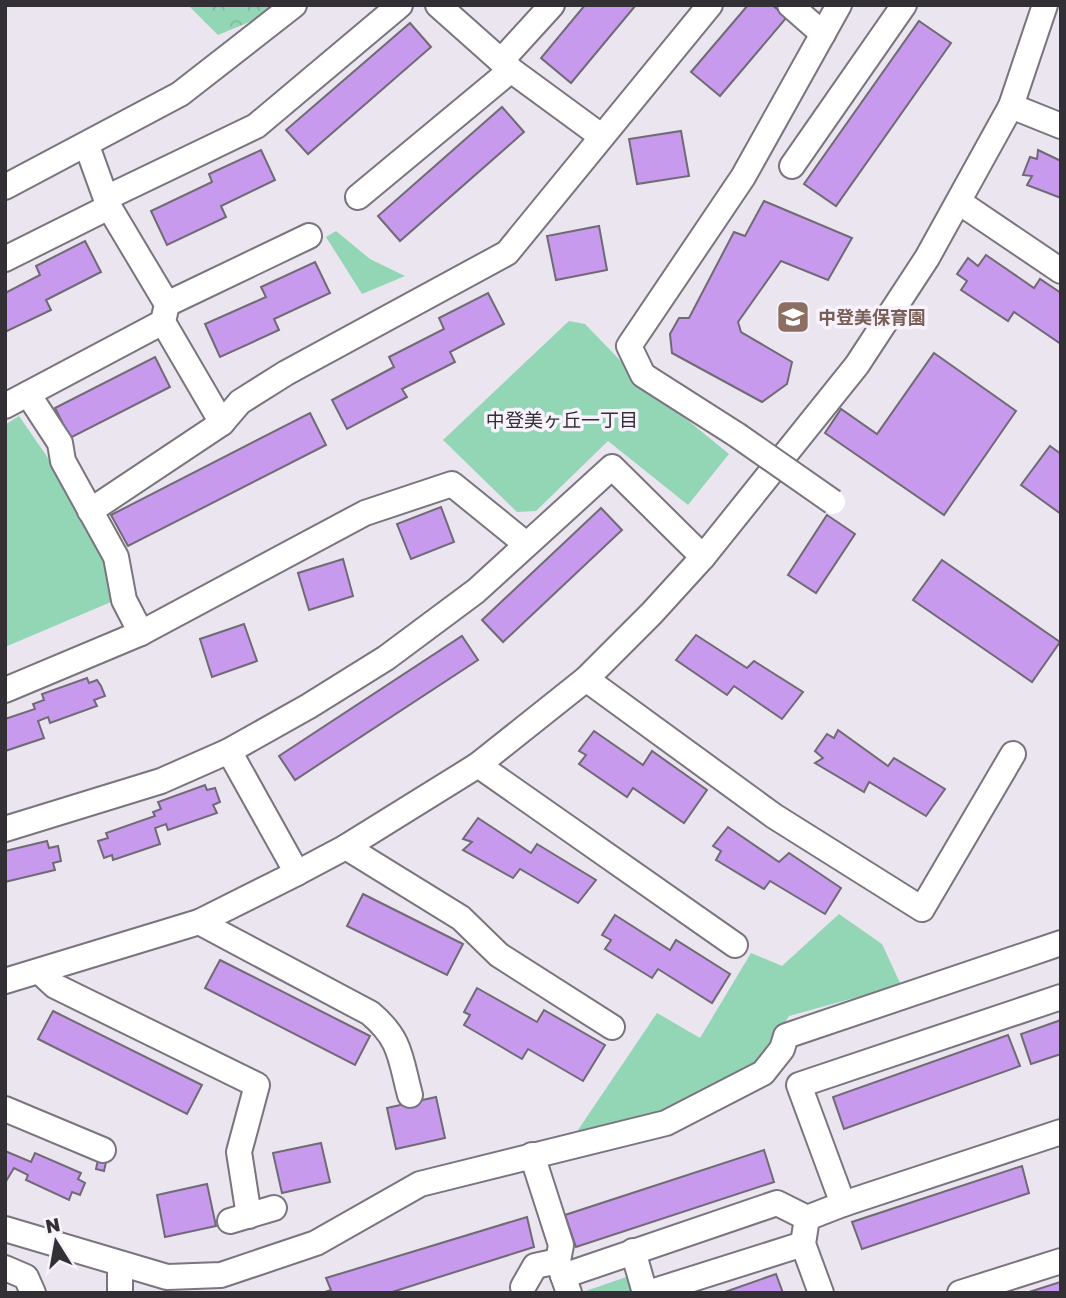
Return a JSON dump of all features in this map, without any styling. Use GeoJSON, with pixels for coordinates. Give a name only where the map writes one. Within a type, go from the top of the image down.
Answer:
{"type":"FeatureCollection","features":[{"type":"Feature","properties":{"kind":"street"},"geometry":{"type":"LineString","coordinates":[[5,187],[180,94],[294,5]]}},
{"type":"Feature","properties":{"kind":"street"},"geometry":{"type":"LineString","coordinates":[[5,259],[256,126],[400,5]]}},
{"type":"Feature","properties":{"kind":"street"},"geometry":{"type":"LineString","coordinates":[[438,5],[506,66],[601,136]]}},
{"type":"Feature","properties":{"kind":"street"},"geometry":{"type":"LineString","coordinates":[[358,197],[506,66],[552,5]]}},
{"type":"Feature","properties":{"kind":"street"},"geometry":{"type":"LineString","coordinates":[[90,511],[222,423],[240,402],[286,373],[506,253],[710,5]]}},
{"type":"Feature","properties":{"kind":"street"},"geometry":{"type":"LineString","coordinates":[[790,5],[823,34]]}},
{"type":"Feature","properties":{"kind":"street"},"geometry":{"type":"LineString","coordinates":[[833,502],[737,435],[643,375],[629,346],[743,177],[839,5]]}},
{"type":"Feature","properties":{"kind":"street"},"geometry":{"type":"LineString","coordinates":[[792,166],[904,5]]}},
{"type":"Feature","properties":{"kind":"street"},"geometry":{"type":"LineString","coordinates":[[5,981],[199,922],[297,873],[346,847],[478,765],[586,679],[703,557],[857,365],[927,258],[1011,106],[1047,5],[1061,8]]}},
{"type":"Feature","properties":{"kind":"street"},"geometry":{"type":"LineString","coordinates":[[1011,106],[1061,126]]}},
{"type":"Feature","properties":{"kind":"street"},"geometry":{"type":"LineString","coordinates":[[86,146],[107,203],[222,423]]}},
{"type":"Feature","properties":{"kind":"street"},"geometry":{"type":"LineString","coordinates":[[959,202],[1061,271]]}},
{"type":"Feature","properties":{"kind":"street"},"geometry":{"type":"LineString","coordinates":[[5,406],[165,313],[309,236]]}},
{"type":"Feature","properties":{"kind":"street"},"geometry":{"type":"LineString","coordinates":[[28,394],[60,443],[63,461],[116,557],[124,600],[141,632]]}},
{"type":"Feature","properties":{"kind":"street"},"geometry":{"type":"LineString","coordinates":[[5,829],[161,781],[229,751],[386,658],[476,591],[611,467],[703,557]]}},
{"type":"Feature","properties":{"kind":"street"},"geometry":{"type":"LineString","coordinates":[[5,690],[141,632],[365,513],[452,484],[526,544]]}},
{"type":"Feature","properties":{"kind":"street"},"geometry":{"type":"LineString","coordinates":[[586,679],[774,816],[922,909],[1013,754]]}},
{"type":"Feature","properties":{"kind":"street"},"geometry":{"type":"LineString","coordinates":[[229,751],[297,873]]}},
{"type":"Feature","properties":{"kind":"street"},"geometry":{"type":"LineString","coordinates":[[478,765],[735,945]]}},
{"type":"Feature","properties":{"kind":"street"},"geometry":{"type":"LineString","coordinates":[[346,847],[461,918],[499,954],[612,1027]]}},
{"type":"Feature","properties":{"kind":"street"},"geometry":{"type":"LineString","coordinates":[[199,922],[370,1013],[390,1030],[398,1046],[410,1095]]}},
{"type":"Feature","properties":{"kind":"street"},"geometry":{"type":"LineString","coordinates":[[5,1229],[167,1277],[221,1275],[316,1243],[420,1184],[666,1123],[763,1073],[782,1049],[786,1036],[1061,943]]}},
{"type":"Feature","properties":{"kind":"street"},"geometry":{"type":"LineString","coordinates":[[41,972],[55,986],[257,1084],[239,1152],[240,1219],[274,1208]]}},
{"type":"Feature","properties":{"kind":"street"},"geometry":{"type":"LineString","coordinates":[[843,1204],[799,1085],[1061,997]]}},
{"type":"Feature","properties":{"kind":"street"},"geometry":{"type":"LineString","coordinates":[[5,1109],[103,1150]]}},
{"type":"Feature","properties":{"kind":"street"},"geometry":{"type":"LineString","coordinates":[[522,1291],[534,1266],[563,1277],[777,1203],[807,1218],[1061,1132]]}},
{"type":"Feature","properties":{"kind":"street"},"geometry":{"type":"LineString","coordinates":[[532,1155],[561,1245],[563,1277]]}},
{"type":"Feature","properties":{"kind":"street"},"geometry":{"type":"LineString","coordinates":[[807,1218],[803,1244],[821,1293]]}},
{"type":"Feature","properties":{"kind":"street"},"geometry":{"type":"LineString","coordinates":[[633,1251],[647,1293],[803,1244]]}},
{"type":"Feature","properties":{"kind":"street"},"geometry":{"type":"LineString","coordinates":[[960,1293],[1061,1261]]}},
{"type":"Feature","properties":{"kind":"street"},"geometry":{"type":"LineString","coordinates":[[120,1264],[120,1293]]}},
{"type":"Feature","properties":{"kind":"street"},"geometry":{"type":"LineString","coordinates":[[5,1268],[26,1277],[33,1293]]}},
{"type":"Feature","properties":{"kind":"green space"},"geometry":{"type":"Polygon","coordinates":[[[188,5],[281,5],[276,11],[218,35],[188,5]]]}},
{"type":"Feature","properties":{"kind":"green space"},"geometry":{"type":"Polygon","coordinates":[[[336,231],[370,259],[405,276],[362,294],[326,237],[336,231]]]}},
{"type":"Feature","properties":{"kind":"green space"},"geometry":{"type":"Polygon","coordinates":[[[569,321],[585,324],[642,383],[729,454],[688,505],[608,441],[536,511],[517,512],[443,440],[569,321]]]}},
{"type":"Feature","properties":{"kind":"green space"},"geometry":{"type":"Polygon","coordinates":[[[19,416],[57,471],[109,561],[118,599],[5,647],[5,425],[19,416]]]}},
{"type":"Feature","properties":{"kind":"green space"},"geometry":{"type":"Polygon","coordinates":[[[839,914],[882,944],[901,985],[789,1016],[759,1065],[664,1114],[576,1133],[657,1013],[700,1038],[751,953],[782,966],[839,914]]]}},
{"type":"Feature","properties":{"kind":"green space"},"geometry":{"type":"Polygon","coordinates":[[[632,1275],[638,1293],[580,1293],[632,1275]]]}},
{"type":"Feature","properties":{"kind":"building"},"geometry":{"type":"Polygon","coordinates":[[[585,5],[636,5],[571,83],[541,58],[585,5]]]}},
{"type":"Feature","properties":{"kind":"building"},"geometry":{"type":"Polygon","coordinates":[[[748,5],[772,5],[787,17],[720,96],[691,72],[748,5]]]}},
{"type":"Feature","properties":{"kind":"building"},"geometry":{"type":"Polygon","coordinates":[[[919,21],[951,43],[836,206],[804,184],[919,21]]]}},
{"type":"Feature","properties":{"kind":"building"},"geometry":{"type":"Polygon","coordinates":[[[410,23],[431,47],[308,154],[286,130],[410,23]]]}},
{"type":"Feature","properties":{"kind":"building"},"geometry":{"type":"Polygon","coordinates":[[[502,107],[524,132],[400,241],[378,216],[502,107]]]}},
{"type":"Feature","properties":{"kind":"building"},"geometry":{"type":"Polygon","coordinates":[[[681,131],[689,176],[637,184],[629,139],[681,131]]]}},
{"type":"Feature","properties":{"kind":"building"},"geometry":{"type":"Polygon","coordinates":[[[261,150],[275,180],[221,206],[226,217],[167,245],[151,211],[212,182],[209,174],[261,150]]]}},
{"type":"Feature","properties":{"kind":"building"},"geometry":{"type":"Polygon","coordinates":[[[1038,150],[1061,161],[1061,198],[1027,185],[1032,176],[1023,175],[1030,157],[1037,159],[1038,150]]]}},
{"type":"Feature","properties":{"kind":"building"},"geometry":{"type":"Polygon","coordinates":[[[764,201],[852,238],[828,280],[781,261],[738,322],[741,332],[792,362],[787,384],[762,402],[672,353],[670,334],[679,318],[689,318],[734,232],[745,236],[764,201]]]}},
{"type":"Feature","properties":{"kind":"building"},"geometry":{"type":"Polygon","coordinates":[[[599,226],[607,270],[556,280],[547,236],[599,226]]]}},
{"type":"Feature","properties":{"kind":"building"},"geometry":{"type":"Polygon","coordinates":[[[85,241],[101,272],[46,300],[51,310],[5,332],[5,293],[40,275],[36,266],[85,241]]]}},
{"type":"Feature","properties":{"kind":"building"},"geometry":{"type":"Polygon","coordinates":[[[986,255],[1034,288],[1040,279],[1061,293],[1061,344],[1014,312],[1008,321],[961,290],[967,281],[957,274],[968,258],[978,266],[986,255]]]}},
{"type":"Feature","properties":{"kind":"building"},"geometry":{"type":"Polygon","coordinates":[[[315,262],[330,293],[274,319],[279,330],[220,357],[205,324],[266,297],[261,287],[315,262]]]}},
{"type":"Feature","properties":{"kind":"building"},"geometry":{"type":"Polygon","coordinates":[[[488,293],[504,324],[450,352],[455,362],[402,389],[407,397],[347,429],[332,400],[394,367],[389,357],[444,329],[439,318],[488,293]]]}},
{"type":"Feature","properties":{"kind":"building"},"geometry":{"type":"Polygon","coordinates":[[[934,353],[1016,411],[944,515],[825,433],[841,409],[877,434],[934,353]]]}},
{"type":"Feature","properties":{"kind":"building"},"geometry":{"type":"Polygon","coordinates":[[[155,357],[170,387],[70,438],[55,408],[155,357]]]}},
{"type":"Feature","properties":{"kind":"building"},"geometry":{"type":"Polygon","coordinates":[[[310,413],[326,445],[128,546],[111,515],[310,413]]]}},
{"type":"Feature","properties":{"kind":"building"},"geometry":{"type":"Polygon","coordinates":[[[1050,446],[1061,454],[1061,514],[1021,485],[1050,446]]]}},
{"type":"Feature","properties":{"kind":"building"},"geometry":{"type":"Polygon","coordinates":[[[441,507],[454,542],[411,559],[397,524],[441,507]]]}},
{"type":"Feature","properties":{"kind":"building"},"geometry":{"type":"Polygon","coordinates":[[[601,508],[622,530],[503,642],[482,620],[601,508]]]}},
{"type":"Feature","properties":{"kind":"building"},"geometry":{"type":"Polygon","coordinates":[[[827,515],[855,534],[816,593],[788,575],[827,515]]]}},
{"type":"Feature","properties":{"kind":"building"},"geometry":{"type":"Polygon","coordinates":[[[343,559],[353,596],[309,610],[298,573],[343,559]]]}},
{"type":"Feature","properties":{"kind":"building"},"geometry":{"type":"Polygon","coordinates":[[[942,560],[1060,642],[1032,682],[913,600],[942,560]]]}},
{"type":"Feature","properties":{"kind":"building"},"geometry":{"type":"Polygon","coordinates":[[[244,624],[257,661],[212,677],[200,639],[244,624]]]}},
{"type":"Feature","properties":{"kind":"building"},"geometry":{"type":"Polygon","coordinates":[[[696,635],[747,668],[754,661],[803,692],[782,719],[734,686],[727,695],[676,660],[696,635]]]}},
{"type":"Feature","properties":{"kind":"building"},"geometry":{"type":"Polygon","coordinates":[[[462,636],[478,660],[295,780],[279,756],[462,636]]]}},
{"type":"Feature","properties":{"kind":"building"},"geometry":{"type":"Polygon","coordinates":[[[87,678],[89,683],[97,680],[105,696],[94,700],[97,706],[50,723],[48,717],[38,721],[44,738],[5,751],[5,719],[35,709],[33,704],[44,700],[42,694],[87,678]]]}},
{"type":"Feature","properties":{"kind":"building"},"geometry":{"type":"Polygon","coordinates":[[[838,730],[888,766],[894,758],[945,789],[926,816],[869,782],[864,792],[815,763],[823,758],[815,751],[827,734],[834,738],[838,730]]]}},
{"type":"Feature","properties":{"kind":"building"},"geometry":{"type":"Polygon","coordinates":[[[594,731],[643,765],[652,751],[707,790],[684,823],[633,788],[627,797],[579,764],[586,755],[579,751],[594,731]]]}},
{"type":"Feature","properties":{"kind":"building"},"geometry":{"type":"Polygon","coordinates":[[[205,785],[207,790],[215,788],[220,802],[213,805],[217,813],[168,830],[166,824],[155,828],[160,844],[113,860],[112,855],[104,858],[98,841],[108,838],[106,833],[155,816],[153,812],[161,809],[158,802],[205,785]]]}},
{"type":"Feature","properties":{"kind":"building"},"geometry":{"type":"Polygon","coordinates":[[[478,818],[531,853],[537,844],[596,880],[578,903],[520,869],[513,878],[463,850],[472,842],[463,839],[478,818]]]}},
{"type":"Feature","properties":{"kind":"building"},"geometry":{"type":"Polygon","coordinates":[[[728,827],[779,862],[789,853],[841,888],[825,914],[770,881],[764,889],[716,860],[721,851],[713,846],[728,827]]]}},
{"type":"Feature","properties":{"kind":"building"},"geometry":{"type":"Polygon","coordinates":[[[47,841],[49,848],[58,846],[61,861],[53,863],[55,870],[5,882],[5,851],[47,841]]]}},
{"type":"Feature","properties":{"kind":"building"},"geometry":{"type":"Polygon","coordinates":[[[363,894],[463,944],[447,975],[347,926],[363,894]]]}},
{"type":"Feature","properties":{"kind":"building"},"geometry":{"type":"Polygon","coordinates":[[[615,915],[670,950],[676,940],[730,974],[712,1003],[658,969],[652,978],[605,949],[611,940],[602,935],[615,915]]]}},
{"type":"Feature","properties":{"kind":"building"},"geometry":{"type":"Polygon","coordinates":[[[220,960],[370,1036],[355,1065],[205,988],[220,960]]]}},
{"type":"Feature","properties":{"kind":"building"},"geometry":{"type":"Polygon","coordinates":[[[477,988],[537,1022],[544,1010],[605,1045],[583,1081],[528,1049],[522,1059],[464,1025],[470,1015],[464,1012],[477,988]]]}},
{"type":"Feature","properties":{"kind":"building"},"geometry":{"type":"Polygon","coordinates":[[[53,1011],[202,1085],[187,1114],[38,1039],[53,1011]]]}},
{"type":"Feature","properties":{"kind":"building"},"geometry":{"type":"Polygon","coordinates":[[[1061,1020],[1061,1054],[1031,1064],[1021,1034],[1061,1020]]]}},
{"type":"Feature","properties":{"kind":"building"},"geometry":{"type":"Polygon","coordinates":[[[1008,1035],[1020,1066],[844,1129],[833,1097],[1008,1035]]]}},
{"type":"Feature","properties":{"kind":"building"},"geometry":{"type":"Polygon","coordinates":[[[436,1097],[445,1138],[396,1149],[387,1108],[436,1097]]]}},
{"type":"Feature","properties":{"kind":"building"},"geometry":{"type":"Polygon","coordinates":[[[321,1143],[330,1182],[282,1193],[273,1153],[321,1143]]]}},
{"type":"Feature","properties":{"kind":"building"},"geometry":{"type":"Polygon","coordinates":[[[764,1150],[774,1182],[576,1247],[565,1215],[764,1150]]]}},
{"type":"Feature","properties":{"kind":"building"},"geometry":{"type":"Polygon","coordinates":[[[5,1151],[31,1162],[35,1153],[81,1173],[78,1179],[85,1183],[80,1195],[72,1192],[69,1200],[26,1180],[28,1175],[14,1168],[5,1183],[5,1151]]]}},
{"type":"Feature","properties":{"kind":"building"},"geometry":{"type":"Polygon","coordinates":[[[98,1160],[106,1162],[104,1171],[96,1169],[98,1160]]]}},
{"type":"Feature","properties":{"kind":"building"},"geometry":{"type":"Polygon","coordinates":[[[1022,1166],[1029,1193],[862,1249],[852,1222],[1022,1166]]]}},
{"type":"Feature","properties":{"kind":"building"},"geometry":{"type":"Polygon","coordinates":[[[207,1184],[216,1226],[165,1237],[157,1195],[207,1184]]]}},
{"type":"Feature","properties":{"kind":"building"},"geometry":{"type":"Polygon","coordinates":[[[527,1217],[534,1247],[389,1293],[322,1293],[331,1290],[326,1278],[527,1217]]]}},
{"type":"Feature","properties":{"kind":"building"},"geometry":{"type":"Polygon","coordinates":[[[776,1274],[783,1293],[722,1293],[776,1274]]]}},
{"type":"Feature","properties":{"kind":"building"},"geometry":{"type":"Polygon","coordinates":[[[1060,1282],[1061,1293],[1026,1293],[1060,1282]]]}},
{"type":"Feature","properties":{"kind":"place","name":"中登美保育園"},"geometry":{"type":"Point","coordinates":[793,317]}},
{"type":"Feature","properties":{"kind":"district","name":"中登美ヶ丘一丁目"},"geometry":{"type":"Point","coordinates":[562,419]}}]}
